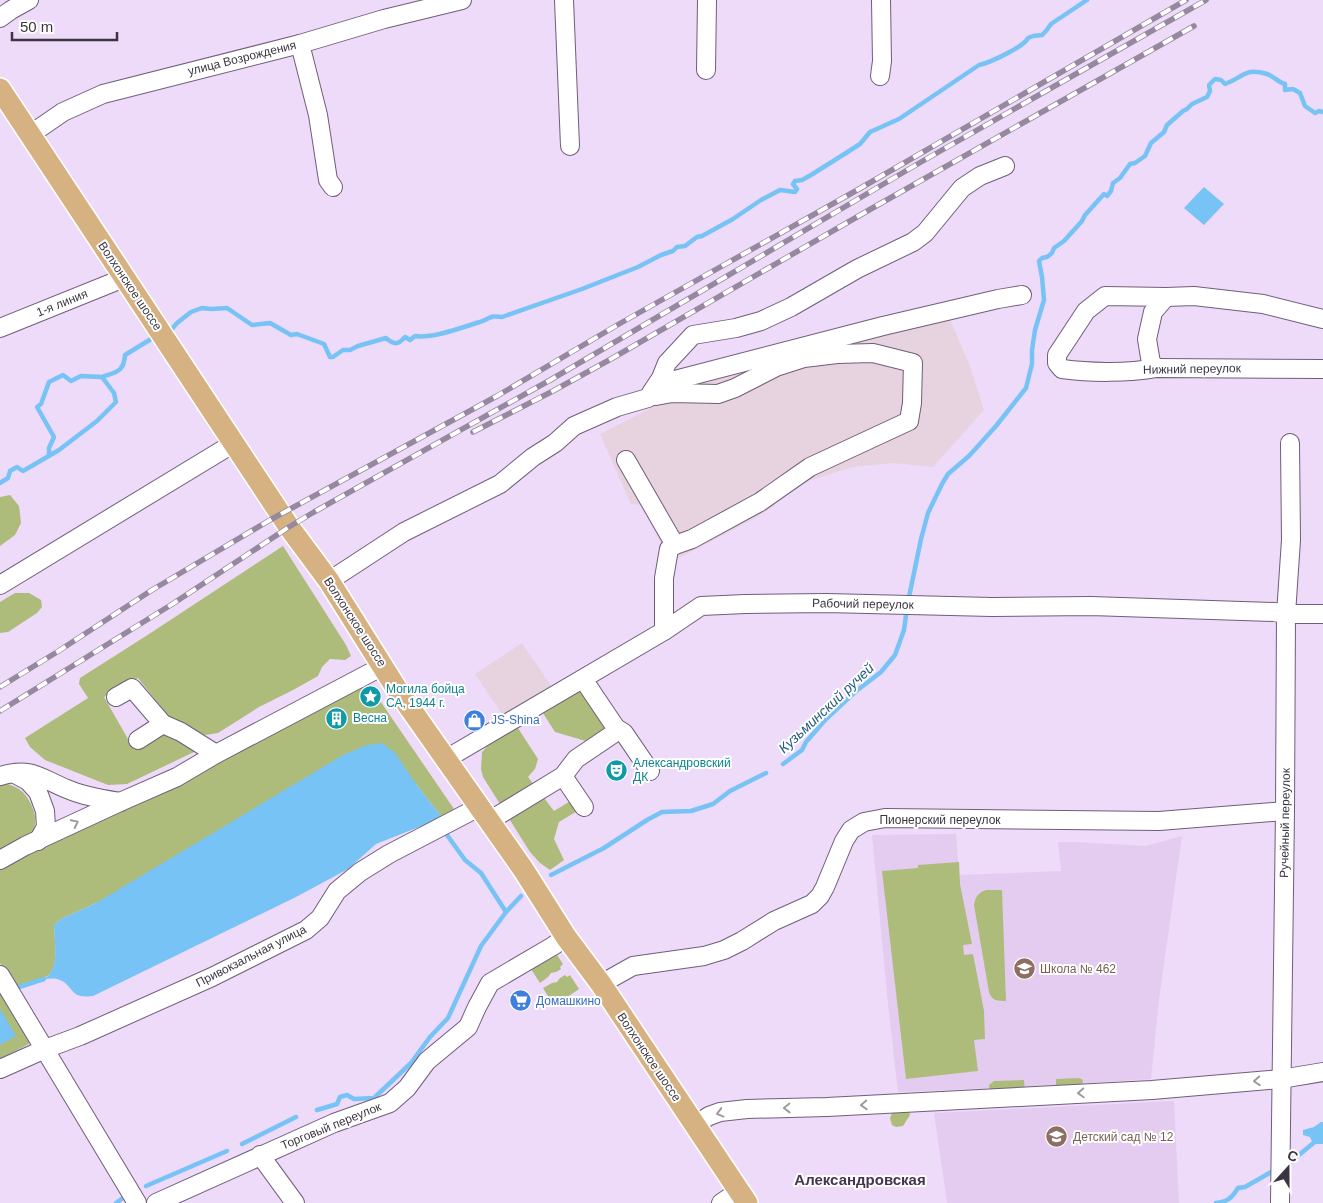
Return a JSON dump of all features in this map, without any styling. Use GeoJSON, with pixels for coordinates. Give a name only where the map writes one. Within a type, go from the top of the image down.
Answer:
{"type":"FeatureCollection","features":[{"type":"Feature","properties":{"kind":"main road","name":"Волхонское шоссе"},"geometry":{"type":"LineString","coordinates":[[0,89],[289,527],[328,581],[398,691],[523,869],[566,937],[601,984],[743,1197]]}},
{"type":"Feature","properties":{"kind":"street"},"geometry":{"type":"LineString","coordinates":[[0,18],[29,0]]}},
{"type":"Feature","properties":{"kind":"street","name":"улица Возрождения"},"geometry":{"type":"LineString","coordinates":[[30,134],[63,112],[103,94],[300,44],[384,19],[462,0]]}},
{"type":"Feature","properties":{"kind":"street"},"geometry":{"type":"LineString","coordinates":[[564,0],[570,146]]}},
{"type":"Feature","properties":{"kind":"street"},"geometry":{"type":"LineString","coordinates":[[706,70],[707,0]]}},
{"type":"Feature","properties":{"kind":"street"},"geometry":{"type":"LineString","coordinates":[[880,76],[882,61],[881,0]]}},
{"type":"Feature","properties":{"kind":"street"},"geometry":{"type":"LineString","coordinates":[[300,44],[318,115],[328,180],[333,187]]}},
{"type":"Feature","properties":{"kind":"street"},"geometry":{"type":"LineString","coordinates":[[648,398],[661,378],[667,362],[693,335],[736,328],[761,321],[791,307],[857,269],[913,242],[925,233],[962,188],[980,176],[1005,166]]}},
{"type":"Feature","properties":{"kind":"street","name":"1-я линия"},"geometry":{"type":"LineString","coordinates":[[0,328],[124,278]]}},
{"type":"Feature","properties":{"kind":"street"},"geometry":{"type":"LineString","coordinates":[[648,398],[675,380],[874,328],[1022,295]]}},
{"type":"Feature","properties":{"kind":"street","name":"Нижний переулок"},"geometry":{"type":"LineString","coordinates":[[1166,297],[1105,296],[1086,311],[1057,355],[1057,363],[1062,370],[1080,372],[1157,368],[1323,369]]}},
{"type":"Feature","properties":{"kind":"street"},"geometry":{"type":"LineString","coordinates":[[1157,368],[1151,363],[1147,339],[1153,312],[1166,297],[1194,296],[1263,304],[1323,319]]}},
{"type":"Feature","properties":{"kind":"street"},"geometry":{"type":"LineString","coordinates":[[328,581],[404,532],[500,484],[533,457],[555,443],[574,426],[617,407],[672,393],[718,394],[735,388],[776,367],[804,358],[837,354],[874,353],[913,363],[912,404],[909,421],[810,467],[760,502],[692,539],[675,544],[669,549],[664,578],[664,631]]}},
{"type":"Feature","properties":{"kind":"street","name":"Ручейный переулок"},"geometry":{"type":"LineString","coordinates":[[1280,1203],[1286,614],[1291,540],[1290,443]]}},
{"type":"Feature","properties":{"kind":"street"},"geometry":{"type":"LineString","coordinates":[[0,585],[234,444]]}},
{"type":"Feature","properties":{"kind":"street"},"geometry":{"type":"LineString","coordinates":[[626,460],[675,544]]}},
{"type":"Feature","properties":{"kind":"street","name":"Рабочий переулок"},"geometry":{"type":"LineString","coordinates":[[446,759],[664,631],[701,606],[826,603],[992,607],[1091,606],[1323,614]]}},
{"type":"Feature","properties":{"kind":"street"},"geometry":{"type":"LineString","coordinates":[[0,860],[25,846],[177,777],[216,754],[383,666]]}},
{"type":"Feature","properties":{"kind":"street"},"geometry":{"type":"LineString","coordinates":[[582,678],[616,728],[624,733],[650,771]]}},
{"type":"Feature","properties":{"kind":"street"},"geometry":{"type":"LineString","coordinates":[[116,697],[132,688],[163,724],[181,732],[216,754]]}},
{"type":"Feature","properties":{"kind":"street"},"geometry":{"type":"LineString","coordinates":[[138,740],[163,724]]}},
{"type":"Feature","properties":{"kind":"street","name":"Привокзальная улица"},"geometry":{"type":"LineString","coordinates":[[0,1069],[80,1036],[212,977],[306,930],[320,918],[337,891],[360,872],[389,854],[484,814],[563,776],[576,759],[613,734],[616,728]]}},
{"type":"Feature","properties":{"kind":"street"},"geometry":{"type":"LineString","coordinates":[[6,775],[29,772],[67,789],[120,802]]}},
{"type":"Feature","properties":{"kind":"street"},"geometry":{"type":"LineString","coordinates":[[6,775],[28,781],[38,792],[45,812],[46,827],[38,841]]}},
{"type":"Feature","properties":{"kind":"street"},"geometry":{"type":"LineString","coordinates":[[563,776],[584,807]]}},
{"type":"Feature","properties":{"kind":"street","name":"Пионерский переулок"},"geometry":{"type":"LineString","coordinates":[[601,984],[633,966],[704,956],[724,950],[774,921],[812,904],[825,887],[844,840],[851,830],[864,822],[885,818],[1159,821],[1285,811]]}},
{"type":"Feature","properties":{"kind":"street","name":"Торговый переулок"},"geometry":{"type":"LineString","coordinates":[[156,1203],[334,1122],[390,1103],[407,1088],[427,1061],[468,1027],[476,1007],[490,983],[566,937]]}},
{"type":"Feature","properties":{"kind":"street"},"geometry":{"type":"LineString","coordinates":[[0,975],[137,1203]]}},
{"type":"Feature","properties":{"kind":"street"},"geometry":{"type":"LineString","coordinates":[[695,1125],[709,1116],[720,1112],[747,1109],[827,1107],[1130,1091],[1280,1079],[1323,1072]]}},
{"type":"Feature","properties":{"kind":"street"},"geometry":{"type":"LineString","coordinates":[[260,1155],[295,1203]]}},
{"type":"Feature","properties":{"kind":"street"},"geometry":{"type":"LineString","coordinates":[[721,1203],[743,1197]]}},
{"type":"Feature","properties":{"kind":"shaded area"},"geometry":{"type":"Polygon","coordinates":[[[949,317],[969,364],[984,410],[933,467],[893,463],[853,467],[811,480],[773,497],[775,506],[679,558],[675,549],[664,549],[641,505],[631,504],[600,434],[665,401],[675,386],[949,317]]]}},
{"type":"Feature","properties":{"kind":"shaded area"},"geometry":{"type":"Polygon","coordinates":[[[522,643],[552,687],[504,717],[475,674],[522,643]]]}},
{"type":"Feature","properties":{"kind":"shaded area","name":"Школа № 462"},"geometry":{"type":"Polygon","coordinates":[[[956,834],[959,875],[1061,871],[1058,842],[1145,846],[1182,836],[1159,999],[1151,1079],[898,1092],[872,835],[956,834]]]}},
{"type":"Feature","properties":{"kind":"shaded area","name":"Детский сад № 12"},"geometry":{"type":"Polygon","coordinates":[[[1174,1101],[1179,1203],[947,1203],[934,1113],[1174,1101]]]}},
{"type":"Feature","properties":{"kind":"green space"},"geometry":{"type":"Polygon","coordinates":[[[10,495],[19,506],[21,523],[15,535],[0,546],[0,497],[10,495]]]}},
{"type":"Feature","properties":{"kind":"green space"},"geometry":{"type":"Polygon","coordinates":[[[283,546],[346,645],[351,656],[345,660],[330,659],[322,667],[318,676],[259,707],[218,733],[205,735],[170,718],[138,678],[104,697],[132,746],[167,730],[196,751],[127,784],[108,785],[45,760],[30,747],[25,738],[88,698],[79,684],[80,678],[283,546]]]}},
{"type":"Feature","properties":{"kind":"green space"},"geometry":{"type":"Polygon","coordinates":[[[15,593],[29,593],[41,600],[42,607],[37,613],[8,632],[0,633],[0,602],[15,593]]]}},
{"type":"Feature","properties":{"kind":"green space"},"geometry":{"type":"Polygon","coordinates":[[[359,687],[367,688],[374,692],[454,809],[441,816],[416,784],[96,903],[61,919],[54,925],[56,953],[51,973],[39,981],[16,988],[0,963],[0,868],[171,787],[359,687]]]}},
{"type":"Feature","properties":{"kind":"green space"},"geometry":{"type":"Polygon","coordinates":[[[578,688],[585,690],[610,728],[589,742],[555,732],[541,710],[578,688]]]}},
{"type":"Feature","properties":{"kind":"green space"},"geometry":{"type":"Polygon","coordinates":[[[516,725],[538,759],[535,769],[528,777],[554,811],[572,800],[579,810],[559,822],[554,839],[564,860],[550,870],[530,852],[483,777],[481,769],[482,752],[493,740],[516,725]]]}},
{"type":"Feature","properties":{"kind":"green space"},"geometry":{"type":"Polygon","coordinates":[[[8,784],[19,789],[27,797],[35,814],[35,826],[27,838],[0,853],[0,785],[8,784]]]}},
{"type":"Feature","properties":{"kind":"green space"},"geometry":{"type":"Polygon","coordinates":[[[959,862],[960,884],[972,944],[963,945],[964,955],[973,954],[984,1011],[985,1039],[974,1040],[978,1071],[906,1079],[882,871],[918,868],[918,865],[959,862]]]}},
{"type":"Feature","properties":{"kind":"green space"},"geometry":{"type":"Polygon","coordinates":[[[986,890],[1002,890],[1006,1001],[995,1000],[989,992],[974,905],[978,895],[986,890]]]}},
{"type":"Feature","properties":{"kind":"green space"},"geometry":{"type":"Polygon","coordinates":[[[555,952],[563,964],[560,967],[561,969],[551,973],[540,983],[529,966],[555,952]]]}},
{"type":"Feature","properties":{"kind":"green space"},"geometry":{"type":"Polygon","coordinates":[[[565,975],[567,977],[570,975],[579,989],[554,1006],[543,988],[557,982],[565,975]]]}},
{"type":"Feature","properties":{"kind":"green space"},"geometry":{"type":"Polygon","coordinates":[[[0,985],[32,1041],[0,1059],[0,985]]]}},
{"type":"Feature","properties":{"kind":"green space"},"geometry":{"type":"Polygon","coordinates":[[[1079,1078],[1083,1080],[1082,1086],[1056,1089],[1056,1079],[1079,1078]]]}},
{"type":"Feature","properties":{"kind":"green space"},"geometry":{"type":"Polygon","coordinates":[[[1024,1080],[1025,1091],[990,1091],[989,1085],[994,1081],[1024,1080]]]}},
{"type":"Feature","properties":{"kind":"green space"},"geometry":{"type":"Polygon","coordinates":[[[909,1109],[910,1115],[903,1126],[896,1127],[892,1125],[890,1118],[893,1110],[909,1109]]]}},
{"type":"Feature","properties":{"kind":"water"},"geometry":{"type":"Polygon","coordinates":[[[1204,187],[1224,204],[1204,225],[1184,208],[1204,187]]]}},
{"type":"Feature","properties":{"kind":"water"},"geometry":{"type":"Polygon","coordinates":[[[382,743],[395,753],[441,816],[439,819],[376,844],[348,869],[296,897],[93,996],[75,994],[67,985],[57,979],[44,979],[53,968],[55,950],[54,925],[61,919],[96,903],[343,755],[367,745],[382,743]]]}},
{"type":"Feature","properties":{"kind":"water"},"geometry":{"type":"Polygon","coordinates":[[[0,1009],[16,1036],[0,1045],[0,1009]]]}},
{"type":"Feature","properties":{"kind":"water"},"geometry":{"type":"Polygon","coordinates":[[[1323,1122],[1323,1144],[1313,1144],[1310,1137],[1303,1135],[1303,1130],[1314,1127],[1323,1122]]]}},
{"type":"Feature","properties":{"kind":"waterway"},"geometry":{"type":"LineString","coordinates":[[166,332],[191,312],[202,308],[227,308],[252,325],[270,323],[291,335],[297,334],[324,344],[330,357],[333,357],[343,350],[350,350],[386,338],[396,343],[405,337],[410,340],[415,336],[430,336],[448,332],[493,317],[502,317],[582,289],[638,267],[673,251],[677,247],[685,246],[697,237],[733,219],[780,190],[795,192],[797,189],[793,184],[795,181],[802,180],[846,153],[860,144],[870,132],[899,119],[979,65],[1013,50],[1028,38],[1042,35],[1051,24],[1087,0]]}},
{"type":"Feature","properties":{"kind":"waterway","name":"Кузьминский ручей"},"geometry":{"type":"LineString","coordinates":[[909,597],[928,513],[942,484],[948,474],[969,456],[996,426],[1026,388],[1032,364],[1035,330],[1044,300],[1039,261],[1047,257],[1054,248],[1064,241],[1104,194],[1107,196],[1111,191],[1113,183],[1120,178],[1130,164],[1145,156],[1151,143],[1164,132],[1167,125],[1192,104],[1207,97],[1210,91],[1209,85],[1215,79],[1221,80],[1225,84],[1249,72],[1267,74],[1285,84],[1285,90],[1293,89],[1300,93],[1305,106],[1315,113],[1323,112]]}},
{"type":"Feature","properties":{"kind":"waterway"},"geometry":{"type":"LineString","coordinates":[[0,483],[8,478],[10,471],[17,467],[23,471],[59,450],[97,421],[116,402],[114,393],[102,377],[118,371],[123,365],[125,355],[156,336]]}},
{"type":"Feature","properties":{"kind":"waterway"},"geometry":{"type":"LineString","coordinates":[[49,456],[49,448],[54,437],[37,407],[41,404],[49,382],[63,375],[71,381],[81,376],[102,377]]}},
{"type":"Feature","properties":{"kind":"waterway","name":"Кузьминский ручей"},"geometry":{"type":"LineString","coordinates":[[783,764],[802,750],[806,742],[826,719],[855,692],[881,672],[895,655],[904,630],[906,615]]}},
{"type":"Feature","properties":{"kind":"waterway","name":"Кузьминский ручей"},"geometry":{"type":"LineString","coordinates":[[551,875],[604,848],[662,812],[691,811],[713,804],[730,791],[766,773]]}},
{"type":"Feature","properties":{"kind":"waterway"},"geometry":{"type":"LineString","coordinates":[[447,835],[465,860],[481,873],[506,912]]}},
{"type":"Feature","properties":{"kind":"waterway","name":"Кузьминский ручей"},"geometry":{"type":"LineString","coordinates":[[317,1110],[337,1104],[340,1097],[347,1095],[354,1099],[374,1098],[411,1063],[430,1037],[448,1018],[481,946],[506,912],[521,896]]}},
{"type":"Feature","properties":{"kind":"waterway"},"geometry":{"type":"LineString","coordinates":[[16,988],[44,979]]}},
{"type":"Feature","properties":{"kind":"waterway","name":"Кузьминский ручей"},"geometry":{"type":"LineString","coordinates":[[242,1144],[296,1117]]}},
{"type":"Feature","properties":{"kind":"waterway"},"geometry":{"type":"LineString","coordinates":[[1287,1165],[1323,1135]]}},
{"type":"Feature","properties":{"kind":"waterway","name":"Кузьминский ручей"},"geometry":{"type":"LineString","coordinates":[[146,1186],[227,1151]]}},
{"type":"Feature","properties":{"kind":"waterway"},"geometry":{"type":"LineString","coordinates":[[1216,1203],[1223,1202],[1231,1197],[1238,1188],[1245,1187],[1273,1171]]}},
{"type":"Feature","properties":{"kind":"waterway","name":"Кузьминский ручей"},"geometry":{"type":"LineString","coordinates":[[116,1203],[123,1198]]}},
{"type":"Feature","properties":{"kind":"railway"},"geometry":{"type":"LineString","coordinates":[[0,687],[152,590],[270,520],[497,396],[619,324],[859,189],[1186,0]]}},
{"type":"Feature","properties":{"kind":"railway"},"geometry":{"type":"LineString","coordinates":[[0,711],[174,603],[314,512],[552,379],[921,162],[1206,0]]}},
{"type":"Feature","properties":{"kind":"railway"},"geometry":{"type":"LineString","coordinates":[[473,432],[611,359],[1194,26]]}},
{"type":"Feature","properties":{"kind":"place","name":"Могила бойца СА, 1944 г."},"geometry":{"type":"Point","coordinates":[370,696]}},
{"type":"Feature","properties":{"kind":"place","name":"Весна"},"geometry":{"type":"Point","coordinates":[337,718]}},
{"type":"Feature","properties":{"kind":"place","name":"JS-Shina"},"geometry":{"type":"Point","coordinates":[475,720]}},
{"type":"Feature","properties":{"kind":"place","name":"Александровский ДК"},"geometry":{"type":"Point","coordinates":[617,770]}},
{"type":"Feature","properties":{"kind":"place","name":"Школа № 462"},"geometry":{"type":"Point","coordinates":[1024,969]}},
{"type":"Feature","properties":{"kind":"place","name":"Домашкино"},"geometry":{"type":"Point","coordinates":[520,1001]}},
{"type":"Feature","properties":{"kind":"place","name":"Детский сад № 12"},"geometry":{"type":"Point","coordinates":[1057,1137]}},
{"type":"Feature","properties":{"kind":"district","name":"Александровская"},"geometry":{"type":"Point","coordinates":[860,1179]}}]}
